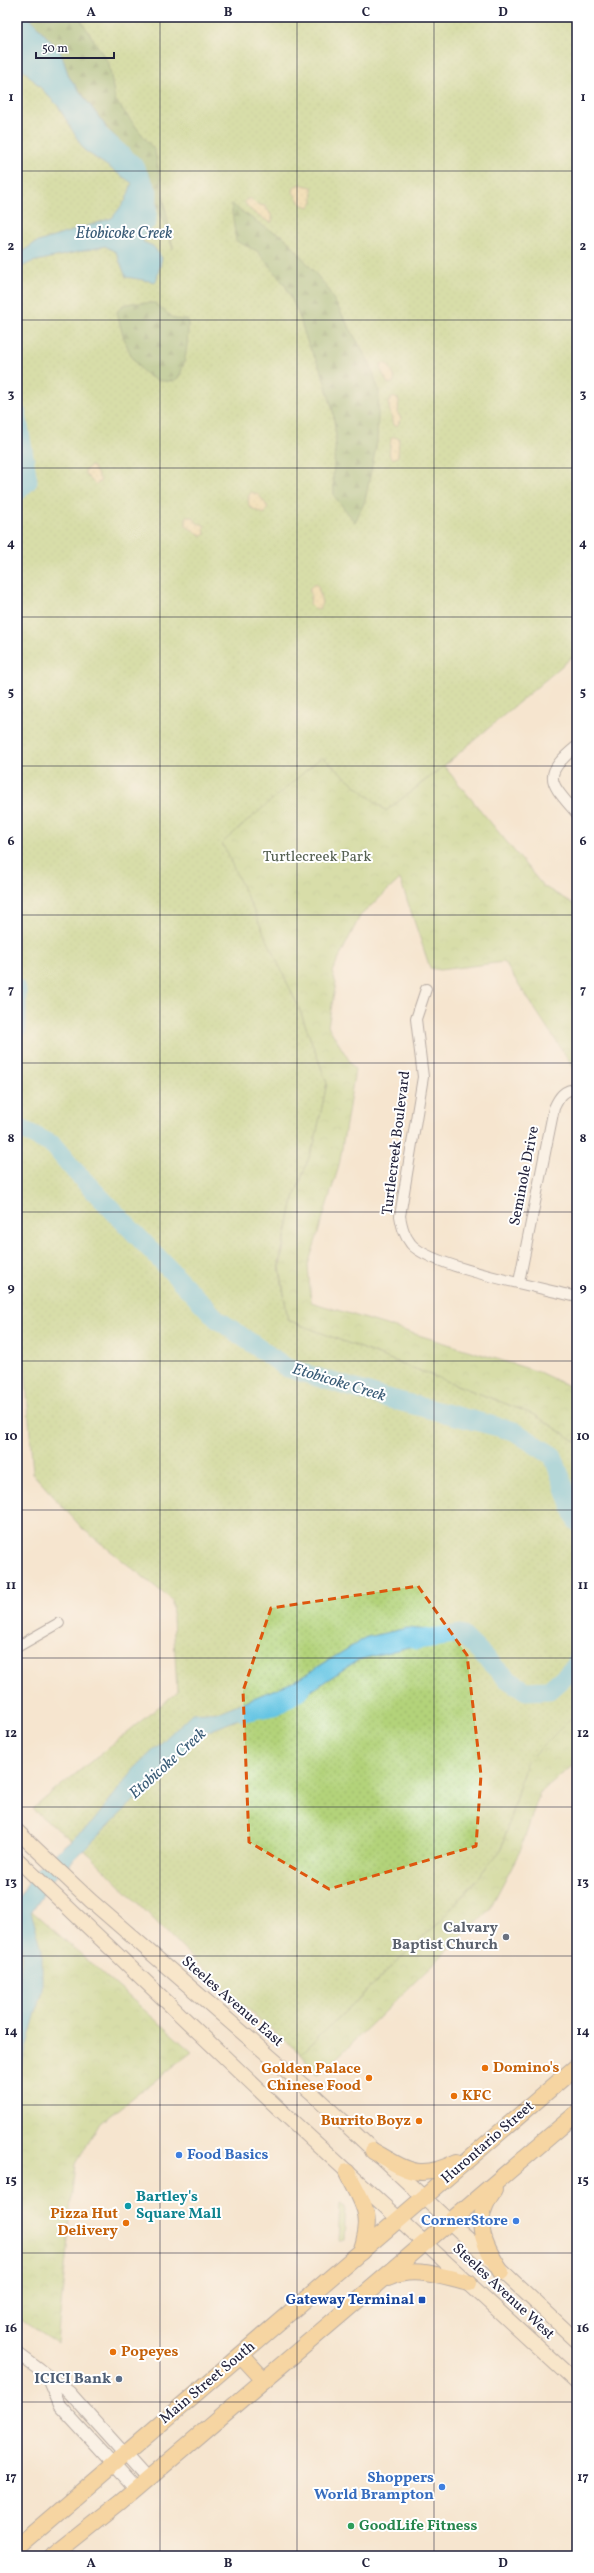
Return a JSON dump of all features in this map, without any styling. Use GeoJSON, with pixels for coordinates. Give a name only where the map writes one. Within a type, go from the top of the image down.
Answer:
{"type":"FeatureCollection","features":[{"type":"Feature","properties":{"kind":"main road","name":"Steeles Avenue East"},"geometry":{"type":"LineString","coordinates":[[17,1832],[90,1900],[312,2094],[424,2199]]}},
{"type":"Feature","properties":{"kind":"main road"},"geometry":{"type":"LineString","coordinates":[[17,1859],[77,1914],[278,2108],[399,2220]]}},
{"type":"Feature","properties":{"kind":"main road","name":"Hurontario Street"},"geometry":{"type":"LineString","coordinates":[[399,2220],[577,2066]]}},
{"type":"Feature","properties":{"kind":"main road"},"geometry":{"type":"LineString","coordinates":[[53,2556],[141,2484],[380,2282],[577,2113]]}},
{"type":"Feature","properties":{"kind":"main road"},"geometry":{"type":"LineString","coordinates":[[373,2151],[414,2172],[426,2173],[436,2172],[478,2152]]}},
{"type":"Feature","properties":{"kind":"main road"},"geometry":{"type":"LineString","coordinates":[[347,2172],[367,2210],[367,2234],[360,2254]]}},
{"type":"Feature","properties":{"kind":"main road"},"geometry":{"type":"LineString","coordinates":[[501,2272],[486,2247],[480,2219],[488,2198],[505,2174]]}},
{"type":"Feature","properties":{"kind":"main road","name":"Steeles Avenue West"},"geometry":{"type":"LineString","coordinates":[[424,2199],[577,2341]]}},
{"type":"Feature","properties":{"kind":"main road","name":"Steeles Avenue West"},"geometry":{"type":"LineString","coordinates":[[399,2220],[577,2383]]}},
{"type":"Feature","properties":{"kind":"main road","name":"Main Street South"},"geometry":{"type":"LineString","coordinates":[[17,2547],[399,2220]]}},
{"type":"Feature","properties":{"kind":"main road"},"geometry":{"type":"LineString","coordinates":[[380,2282],[396,2274],[422,2272],[442,2274],[469,2283]]}},
{"type":"Feature","properties":{"kind":"main road"},"geometry":{"type":"LineString","coordinates":[[241,2355],[264,2380]]}},
{"type":"Feature","properties":{"kind":"street"},"geometry":{"type":"LineString","coordinates":[[577,746],[559,761],[553,771],[552,781],[557,790],[577,814]]}},
{"type":"Feature","properties":{"kind":"street","name":"Turtlecreek Boulevard"},"geometry":{"type":"LineString","coordinates":[[426,989],[416,1019],[423,1077],[400,1216],[402,1230],[412,1245],[438,1262],[577,1297]]}},
{"type":"Feature","properties":{"kind":"street","name":"Seminole Drive"},"geometry":{"type":"LineString","coordinates":[[519,1282],[554,1108],[559,1098],[565,1092],[577,1090]]}},
{"type":"Feature","properties":{"kind":"street"},"geometry":{"type":"LineString","coordinates":[[17,1647],[59,1623]]}},
{"type":"Feature","properties":{"kind":"street"},"geometry":{"type":"LineString","coordinates":[[17,2353],[46,2375],[58,2405],[119,2459],[141,2484]]}},
{"type":"Feature","properties":{"kind":"highlighted area"},"geometry":{"type":"Polygon","coordinates":[[[418,1586],[467,1655],[481,1775],[476,1846],[329,1889],[249,1842],[243,1691],[271,1608],[418,1586]]]}},
{"type":"Feature","properties":{"kind":"green space"},"geometry":{"type":"Polygon","coordinates":[[[17,17],[577,17],[577,653],[444,766],[386,811],[322,758],[299,1008],[327,1083],[315,1141],[292,1204],[279,1264],[288,1320],[535,1415],[577,1442],[577,1712],[526,1763],[501,1850],[443,1918],[301,2054],[224,1990],[90,1855],[32,1809],[177,1692],[172,1600],[83,1529],[33,1474],[24,1352],[17,1343],[17,17]]]}},
{"type":"Feature","properties":{"kind":"green space"},"geometry":{"type":"Polygon","coordinates":[[[29,17],[79,17],[109,64],[115,100],[155,151],[173,249],[145,170],[104,124],[69,77],[61,53],[29,17]]]}},
{"type":"Feature","properties":{"kind":"green space"},"geometry":{"type":"Polygon","coordinates":[[[231,204],[266,228],[283,236],[296,250],[326,286],[370,364],[379,391],[377,442],[365,501],[355,522],[334,496],[333,477],[336,437],[333,411],[322,372],[308,344],[298,313],[285,285],[257,251],[236,241],[231,204]]]}},
{"type":"Feature","properties":{"kind":"green space"},"geometry":{"type":"Polygon","coordinates":[[[132,303],[155,303],[174,319],[188,320],[186,355],[180,375],[176,379],[167,381],[156,380],[146,374],[138,366],[132,356],[122,333],[117,312],[123,305],[132,303]]]}},
{"type":"Feature","properties":{"kind":"green space","name":"Turtlecreek Park"},"geometry":{"type":"Polygon","coordinates":[[[322,757],[386,811],[444,766],[543,886],[577,906],[577,1073],[504,962],[439,970],[430,968],[400,879],[360,916],[332,972],[336,983],[328,1026],[355,1070],[339,1166],[308,1265],[311,1302],[539,1372],[577,1390],[577,1442],[535,1415],[288,1320],[280,1266],[292,1204],[315,1141],[327,1083],[299,1008],[222,843],[322,757]]]}},
{"type":"Feature","properties":{"kind":"green space"},"geometry":{"type":"Polygon","coordinates":[[[577,1712],[577,1762],[540,1792],[521,1849],[489,1910],[318,2076],[301,2054],[443,1918],[501,1850],[526,1763],[577,1712]]]}},
{"type":"Feature","properties":{"kind":"green space"},"geometry":{"type":"Polygon","coordinates":[[[17,1898],[192,2052],[100,2123],[76,2164],[57,2343],[17,2317],[17,1898]]]}},
{"type":"Feature","properties":{"kind":"green space"},"geometry":{"type":"Polygon","coordinates":[[[340,2203],[346,2206],[344,2239],[338,2241],[340,2203]]]}},
{"type":"Feature","properties":{"kind":"sand"},"geometry":{"type":"Polygon","coordinates":[[[299,184],[312,187],[313,201],[309,207],[301,204],[293,192],[294,187],[299,184]]]}},
{"type":"Feature","properties":{"kind":"sand"},"geometry":{"type":"Polygon","coordinates":[[[250,198],[256,204],[265,206],[272,216],[272,222],[261,218],[252,211],[245,201],[250,198]]]}},
{"type":"Feature","properties":{"kind":"sand"},"geometry":{"type":"Polygon","coordinates":[[[384,363],[389,366],[395,378],[393,383],[388,384],[381,370],[381,364],[384,363]]]}},
{"type":"Feature","properties":{"kind":"sand"},"geometry":{"type":"Polygon","coordinates":[[[393,397],[399,400],[398,413],[401,419],[397,426],[393,425],[388,403],[393,397]]]}},
{"type":"Feature","properties":{"kind":"sand"},"geometry":{"type":"Polygon","coordinates":[[[393,437],[399,438],[398,456],[393,459],[389,455],[391,439],[393,437]]]}},
{"type":"Feature","properties":{"kind":"sand"},"geometry":{"type":"Polygon","coordinates":[[[91,466],[94,468],[101,481],[96,485],[85,474],[85,470],[91,466]]]}},
{"type":"Feature","properties":{"kind":"sand"},"geometry":{"type":"Polygon","coordinates":[[[251,492],[258,494],[268,507],[264,514],[249,507],[248,497],[251,492]]]}},
{"type":"Feature","properties":{"kind":"sand"},"geometry":{"type":"Polygon","coordinates":[[[186,517],[193,517],[197,523],[204,525],[205,534],[202,536],[186,526],[186,517]]]}},
{"type":"Feature","properties":{"kind":"sand"},"geometry":{"type":"Polygon","coordinates":[[[314,584],[318,586],[322,603],[319,609],[314,608],[310,604],[311,596],[309,589],[314,584]]]}},
{"type":"Feature","properties":{"kind":"water","name":"Etobicoke Creek"},"geometry":{"type":"Polygon","coordinates":[[[17,17],[29,17],[61,53],[69,77],[104,124],[118,154],[145,187],[149,206],[143,242],[153,246],[162,258],[156,282],[126,277],[116,252],[105,246],[32,262],[17,269],[17,255],[35,243],[112,218],[126,200],[132,183],[84,150],[58,106],[21,67],[17,59],[17,17]]]}},
{"type":"Feature","properties":{"kind":"water"},"geometry":{"type":"Polygon","coordinates":[[[407,1628],[441,1631],[440,1639],[358,1660],[295,1701],[273,1705],[202,1734],[52,1881],[31,1912],[42,1949],[42,1990],[17,2082],[17,2017],[22,1948],[17,1928],[17,1900],[38,1867],[92,1823],[134,1769],[192,1713],[221,1711],[293,1682],[367,1637],[407,1628]]]}},
{"type":"Feature","properties":{"kind":"waterway","name":"Etobicoke Creek"},"geometry":{"type":"LineString","coordinates":[[98,134],[133,165],[148,192],[147,221],[123,231]]}},
{"type":"Feature","properties":{"kind":"waterway","name":"Etobicoke Creek"},"geometry":{"type":"LineString","coordinates":[[17,414],[28,481],[17,492]]}},
{"type":"Feature","properties":{"kind":"waterway","name":"Etobicoke Creek"},"geometry":{"type":"LineString","coordinates":[[17,989],[17,1029]]}},
{"type":"Feature","properties":{"kind":"waterway","name":"Etobicoke Creek"},"geometry":{"type":"LineString","coordinates":[[17,1127],[53,1145],[74,1170],[217,1319],[287,1368],[379,1396],[514,1431],[553,1456],[577,1522]]}},
{"type":"Feature","properties":{"kind":"waterway","name":"Etobicoke Creek"},"geometry":{"type":"LineString","coordinates":[[416,1640],[461,1634],[507,1679],[526,1691],[549,1690],[574,1668],[577,1662]]}},
{"type":"Feature","properties":{"kind":"waterway","name":"Etobicoke Creek"},"geometry":{"type":"LineString","coordinates":[[244,1712],[275,1706],[299,1691]]}},
{"type":"Feature","properties":{"kind":"place","name":"Calvary Baptist Church"},"geometry":{"type":"Point","coordinates":[506,1937]}},
{"type":"Feature","properties":{"kind":"place","name":"Domino's"},"geometry":{"type":"Point","coordinates":[485,2068]}},
{"type":"Feature","properties":{"kind":"place","name":"Golden Palace Chinese Food"},"geometry":{"type":"Point","coordinates":[369,2078]}},
{"type":"Feature","properties":{"kind":"place","name":"KFC"},"geometry":{"type":"Point","coordinates":[454,2096]}},
{"type":"Feature","properties":{"kind":"place","name":"Burrito Boyz"},"geometry":{"type":"Point","coordinates":[419,2121]}},
{"type":"Feature","properties":{"kind":"place","name":"Food Basics"},"geometry":{"type":"Point","coordinates":[179,2155]}},
{"type":"Feature","properties":{"kind":"place","name":"Bartley's Square Mall"},"geometry":{"type":"Point","coordinates":[128,2206]}},
{"type":"Feature","properties":{"kind":"place","name":"CornerStore"},"geometry":{"type":"Point","coordinates":[516,2221]}},
{"type":"Feature","properties":{"kind":"place","name":"Pizza Hut Delivery"},"geometry":{"type":"Point","coordinates":[126,2223]}},
{"type":"Feature","properties":{"kind":"place","name":"Gateway Terminal"},"geometry":{"type":"Point","coordinates":[422,2300]}},
{"type":"Feature","properties":{"kind":"place","name":"Popeyes"},"geometry":{"type":"Point","coordinates":[113,2352]}},
{"type":"Feature","properties":{"kind":"place","name":"ICICI Bank"},"geometry":{"type":"Point","coordinates":[119,2379]}},
{"type":"Feature","properties":{"kind":"place","name":"Shoppers World Brampton"},"geometry":{"type":"Point","coordinates":[442,2487]}},
{"type":"Feature","properties":{"kind":"place","name":"GoodLife Fitness"},"geometry":{"type":"Point","coordinates":[351,2526]}}]}
